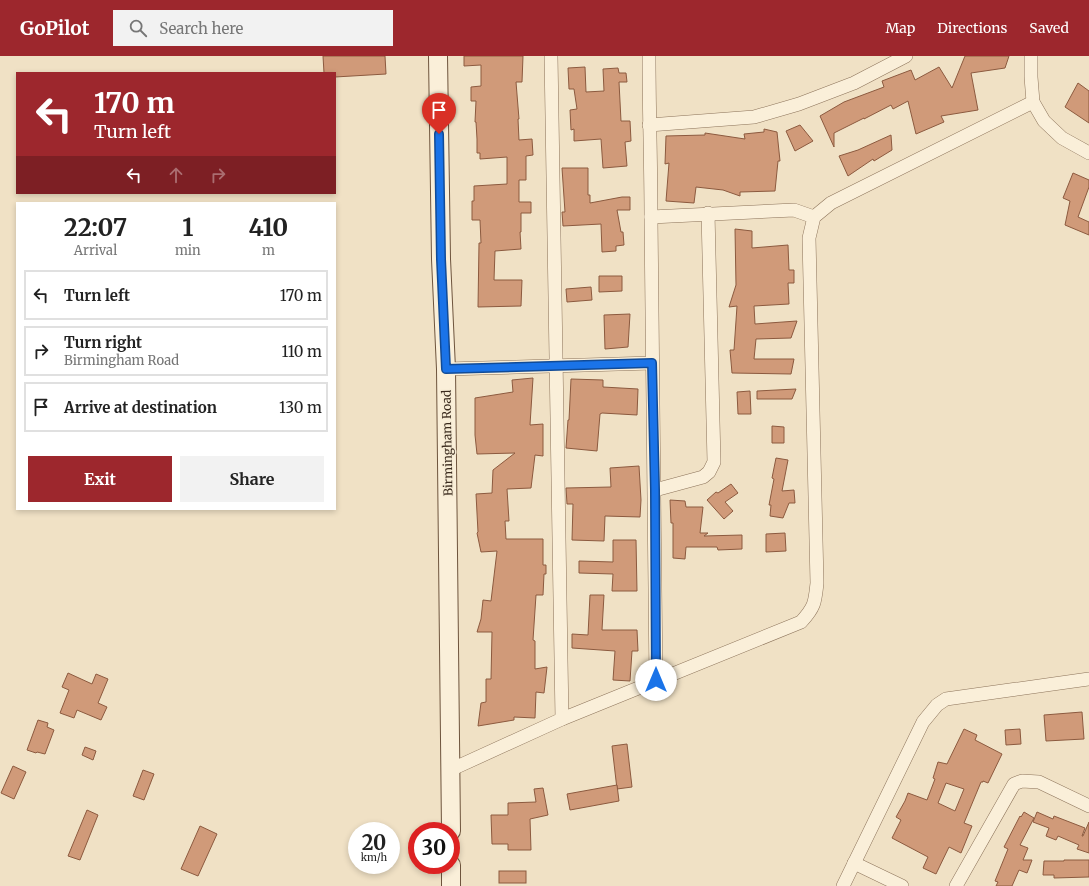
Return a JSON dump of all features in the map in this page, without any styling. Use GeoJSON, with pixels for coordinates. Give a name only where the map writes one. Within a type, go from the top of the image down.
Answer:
{"type":"FeatureCollection","features":[{"type":"Feature","properties":{"kind":"street","name":"Birmingham Road"},"geometry":{"type":"LineString","coordinates":[[438,56],[441,259],[446,369],[451,822]]}},
{"type":"Feature","properties":{"kind":"street"},"geometry":{"type":"LineString","coordinates":[[551,56],[562,719]]}},
{"type":"Feature","properties":{"kind":"street"},"geometry":{"type":"LineString","coordinates":[[649,56],[656,680]]}},
{"type":"Feature","properties":{"kind":"street"},"geometry":{"type":"LineString","coordinates":[[649,125],[754,117],[799,104],[854,84],[906,56]]}},
{"type":"Feature","properties":{"kind":"street"},"geometry":{"type":"LineString","coordinates":[[1031,56],[1033,102],[1044,121],[1062,138],[1089,153]]}},
{"type":"Feature","properties":{"kind":"street"},"geometry":{"type":"LineString","coordinates":[[450,770],[562,719],[801,622],[808,614],[815,603],[817,582],[809,238],[814,217],[831,203],[1033,102]]}},
{"type":"Feature","properties":{"kind":"street"},"geometry":{"type":"LineString","coordinates":[[651,217],[708,213],[794,210],[814,217]]}},
{"type":"Feature","properties":{"kind":"street"},"geometry":{"type":"LineString","coordinates":[[655,490],[703,477],[709,472],[714,462],[708,213]]}},
{"type":"Feature","properties":{"kind":"street"},"geometry":{"type":"LineString","coordinates":[[446,369],[652,363]]}},
{"type":"Feature","properties":{"kind":"street"},"geometry":{"type":"LineString","coordinates":[[843,886],[923,722],[937,705],[946,699],[1089,679]]}},
{"type":"Feature","properties":{"kind":"street"},"geometry":{"type":"LineString","coordinates":[[956,886],[1014,784],[1022,780],[1039,782],[1089,806]]}},
{"type":"Feature","properties":{"kind":"street"},"geometry":{"type":"LineString","coordinates":[[854,863],[902,886]]}},
{"type":"Feature","properties":{"kind":"street"},"geometry":{"type":"LineString","coordinates":[[451,874],[451,886]]}},
{"type":"Feature","properties":{"kind":"building"},"geometry":{"type":"Polygon","coordinates":[[[323,56],[385,56],[386,74],[336,77],[336,72],[324,72],[323,56]]]}},
{"type":"Feature","properties":{"kind":"building"},"geometry":{"type":"Polygon","coordinates":[[[464,56],[523,56],[522,82],[516,82],[519,140],[532,139],[533,155],[526,156],[526,180],[519,180],[519,202],[531,202],[531,213],[521,213],[521,249],[495,251],[494,280],[522,280],[521,306],[478,307],[479,243],[481,243],[480,220],[472,220],[474,186],[507,184],[507,157],[480,159],[480,153],[477,153],[475,122],[476,101],[471,101],[471,87],[481,86],[481,65],[464,66],[464,56]]]}},
{"type":"Feature","properties":{"kind":"building"},"geometry":{"type":"Polygon","coordinates":[[[965,56],[1009,56],[1005,68],[971,73],[978,110],[941,116],[944,122],[916,134],[908,101],[893,109],[891,105],[834,133],[834,147],[820,116],[844,102],[884,87],[882,81],[911,70],[915,80],[939,67],[952,88],[965,56]]]}},
{"type":"Feature","properties":{"kind":"building"},"geometry":{"type":"Polygon","coordinates":[[[585,67],[586,92],[604,91],[603,69],[618,68],[619,73],[626,73],[627,82],[619,82],[621,121],[630,121],[631,141],[625,142],[627,166],[603,168],[601,139],[574,141],[574,129],[571,130],[570,110],[577,109],[574,89],[569,89],[568,68],[585,67]]]}},
{"type":"Feature","properties":{"kind":"building"},"geometry":{"type":"Polygon","coordinates":[[[1078,83],[1089,91],[1089,123],[1065,107],[1078,83]]]}},
{"type":"Feature","properties":{"kind":"building"},"geometry":{"type":"Polygon","coordinates":[[[800,125],[813,141],[795,151],[786,131],[800,125]]]}},
{"type":"Feature","properties":{"kind":"building"},"geometry":{"type":"Polygon","coordinates":[[[764,129],[777,132],[780,161],[778,161],[775,191],[740,192],[740,196],[723,190],[696,187],[694,203],[666,201],[669,163],[665,164],[666,136],[705,135],[705,133],[745,139],[744,134],[764,132],[764,129]]]}},
{"type":"Feature","properties":{"kind":"building"},"geometry":{"type":"Polygon","coordinates":[[[891,135],[892,150],[874,161],[873,159],[848,176],[839,156],[858,150],[891,135]]]}},
{"type":"Feature","properties":{"kind":"building"},"geometry":{"type":"Polygon","coordinates":[[[562,168],[588,168],[588,195],[590,195],[590,203],[630,197],[630,210],[617,210],[621,232],[623,232],[624,245],[616,246],[616,251],[602,252],[601,224],[563,226],[562,212],[565,212],[562,168]]]}},
{"type":"Feature","properties":{"kind":"building"},"geometry":{"type":"Polygon","coordinates":[[[1073,173],[1089,180],[1089,187],[1078,217],[1089,222],[1089,235],[1065,225],[1070,201],[1063,198],[1073,173]]]}},
{"type":"Feature","properties":{"kind":"building"},"geometry":{"type":"Polygon","coordinates":[[[735,229],[752,231],[752,248],[788,245],[789,270],[794,270],[794,283],[788,283],[789,304],[754,306],[755,324],[797,321],[791,338],[756,339],[754,359],[794,359],[791,374],[732,373],[730,350],[734,350],[737,306],[729,307],[736,285],[735,229]]]}},
{"type":"Feature","properties":{"kind":"building"},"geometry":{"type":"Polygon","coordinates":[[[599,276],[622,276],[622,291],[599,292],[599,276]]]}},
{"type":"Feature","properties":{"kind":"building"},"geometry":{"type":"Polygon","coordinates":[[[591,287],[592,300],[567,302],[566,289],[591,287]]]}},
{"type":"Feature","properties":{"kind":"building"},"geometry":{"type":"Polygon","coordinates":[[[630,314],[628,347],[605,349],[604,315],[630,314]]]}},
{"type":"Feature","properties":{"kind":"building"},"geometry":{"type":"Polygon","coordinates":[[[533,378],[530,425],[543,424],[543,456],[535,455],[531,488],[507,489],[509,521],[505,521],[506,539],[543,539],[543,565],[546,565],[546,574],[544,574],[543,595],[536,595],[533,640],[535,641],[535,669],[547,667],[544,693],[536,692],[535,718],[514,717],[514,720],[478,726],[481,703],[486,702],[486,679],[491,679],[492,632],[477,632],[481,619],[483,600],[491,601],[497,551],[481,552],[477,533],[476,494],[492,493],[493,470],[515,453],[477,454],[475,435],[475,398],[513,392],[512,380],[533,378]]]}},
{"type":"Feature","properties":{"kind":"building"},"geometry":{"type":"Polygon","coordinates":[[[571,379],[603,380],[603,387],[638,389],[637,415],[600,414],[597,451],[566,448],[571,379]]]}},
{"type":"Feature","properties":{"kind":"building"},"geometry":{"type":"Polygon","coordinates":[[[796,389],[792,399],[757,399],[757,391],[796,389]]]}},
{"type":"Feature","properties":{"kind":"building"},"geometry":{"type":"Polygon","coordinates":[[[750,391],[751,414],[738,414],[737,392],[750,391]]]}},
{"type":"Feature","properties":{"kind":"building"},"geometry":{"type":"Polygon","coordinates":[[[772,426],[784,427],[784,443],[772,443],[772,426]]]}},
{"type":"Feature","properties":{"kind":"building"},"geometry":{"type":"Polygon","coordinates":[[[776,458],[788,460],[782,491],[794,490],[795,503],[789,503],[783,518],[770,516],[771,505],[769,505],[776,458]]]}},
{"type":"Feature","properties":{"kind":"building"},"geometry":{"type":"Polygon","coordinates":[[[639,466],[641,500],[640,517],[605,516],[604,541],[572,540],[573,504],[567,504],[566,488],[611,487],[610,468],[639,466]]]}},
{"type":"Feature","properties":{"kind":"building"},"geometry":{"type":"Polygon","coordinates":[[[731,484],[738,493],[725,502],[733,511],[724,519],[707,500],[716,492],[718,493],[731,484]]]}},
{"type":"Feature","properties":{"kind":"building"},"geometry":{"type":"Polygon","coordinates":[[[670,500],[685,501],[686,507],[703,507],[700,533],[708,533],[704,536],[742,535],[742,549],[718,550],[717,547],[686,547],[685,559],[673,558],[673,523],[671,523],[670,500]]]}},
{"type":"Feature","properties":{"kind":"building"},"geometry":{"type":"Polygon","coordinates":[[[785,533],[786,551],[766,552],[766,534],[785,533]]]}},
{"type":"Feature","properties":{"kind":"building"},"geometry":{"type":"Polygon","coordinates":[[[613,540],[636,540],[637,591],[612,591],[613,574],[579,573],[579,561],[613,562],[613,540]]]}},
{"type":"Feature","properties":{"kind":"building"},"geometry":{"type":"Polygon","coordinates":[[[590,595],[604,595],[602,630],[637,630],[638,651],[632,651],[630,681],[613,680],[615,651],[572,648],[572,634],[588,635],[590,595]]]}},
{"type":"Feature","properties":{"kind":"building"},"geometry":{"type":"Polygon","coordinates":[[[68,673],[92,684],[96,674],[108,679],[98,703],[107,707],[101,720],[77,710],[74,718],[60,713],[69,690],[62,687],[68,673]]]}},
{"type":"Feature","properties":{"kind":"building"},"geometry":{"type":"Polygon","coordinates":[[[1082,712],[1084,739],[1046,741],[1044,715],[1082,712]]]}},
{"type":"Feature","properties":{"kind":"building"},"geometry":{"type":"Polygon","coordinates":[[[38,720],[48,723],[47,727],[54,730],[45,754],[27,750],[38,720]]]}},
{"type":"Feature","properties":{"kind":"building"},"geometry":{"type":"Polygon","coordinates":[[[964,729],[977,735],[975,740],[1002,754],[988,783],[983,781],[981,782],[964,823],[972,826],[961,853],[949,847],[936,874],[923,868],[928,857],[892,838],[901,820],[896,817],[908,793],[927,800],[935,779],[933,778],[938,762],[947,764],[964,729]],[[946,783],[938,803],[955,811],[964,789],[946,783]]]}},
{"type":"Feature","properties":{"kind":"building"},"geometry":{"type":"Polygon","coordinates":[[[1020,729],[1021,744],[1006,745],[1005,730],[1020,729]]]}},
{"type":"Feature","properties":{"kind":"building"},"geometry":{"type":"Polygon","coordinates":[[[627,744],[632,787],[617,789],[612,746],[627,744]]]}},
{"type":"Feature","properties":{"kind":"building"},"geometry":{"type":"Polygon","coordinates":[[[85,747],[96,751],[93,760],[82,755],[85,747]]]}},
{"type":"Feature","properties":{"kind":"building"},"geometry":{"type":"Polygon","coordinates":[[[13,766],[26,772],[14,799],[1,793],[13,766]]]}},
{"type":"Feature","properties":{"kind":"building"},"geometry":{"type":"Polygon","coordinates":[[[143,770],[154,774],[144,800],[133,796],[143,770]]]}},
{"type":"Feature","properties":{"kind":"building"},"geometry":{"type":"Polygon","coordinates":[[[617,785],[619,801],[570,810],[567,794],[617,785]]]}},
{"type":"Feature","properties":{"kind":"building"},"geometry":{"type":"Polygon","coordinates":[[[543,788],[548,815],[530,819],[531,850],[508,850],[508,844],[492,844],[491,815],[508,815],[508,803],[536,802],[534,789],[543,788]]]}},
{"type":"Feature","properties":{"kind":"building"},"geometry":{"type":"Polygon","coordinates":[[[87,810],[98,815],[80,860],[68,856],[87,810]]]}},
{"type":"Feature","properties":{"kind":"building"},"geometry":{"type":"Polygon","coordinates":[[[1024,812],[1034,818],[1020,845],[1028,848],[1023,860],[1032,860],[1027,873],[1019,870],[1012,886],[996,886],[998,882],[995,881],[1008,849],[1004,847],[1020,816],[1021,817],[1024,812]]]}},
{"type":"Feature","properties":{"kind":"building"},"geometry":{"type":"Polygon","coordinates":[[[1037,812],[1053,819],[1054,816],[1085,828],[1082,836],[1089,822],[1089,853],[1077,849],[1079,845],[1058,836],[1056,840],[1046,836],[1049,828],[1033,822],[1037,812]]]}},
{"type":"Feature","properties":{"kind":"building"},"geometry":{"type":"Polygon","coordinates":[[[200,826],[217,834],[198,876],[181,869],[200,826]]]}},
{"type":"Feature","properties":{"kind":"building"},"geometry":{"type":"Polygon","coordinates":[[[1089,860],[1089,877],[1054,878],[1054,875],[1043,875],[1044,861],[1089,860]]]}},
{"type":"Feature","properties":{"kind":"building"},"geometry":{"type":"Polygon","coordinates":[[[499,871],[526,871],[526,883],[499,883],[499,871]]]}},
{"type":"Feature","properties":{"kind":"route"},"geometry":{"type":"LineString","coordinates":[[439,134],[441,259],[446,369],[652,363],[655,490],[656,680]]}}]}
